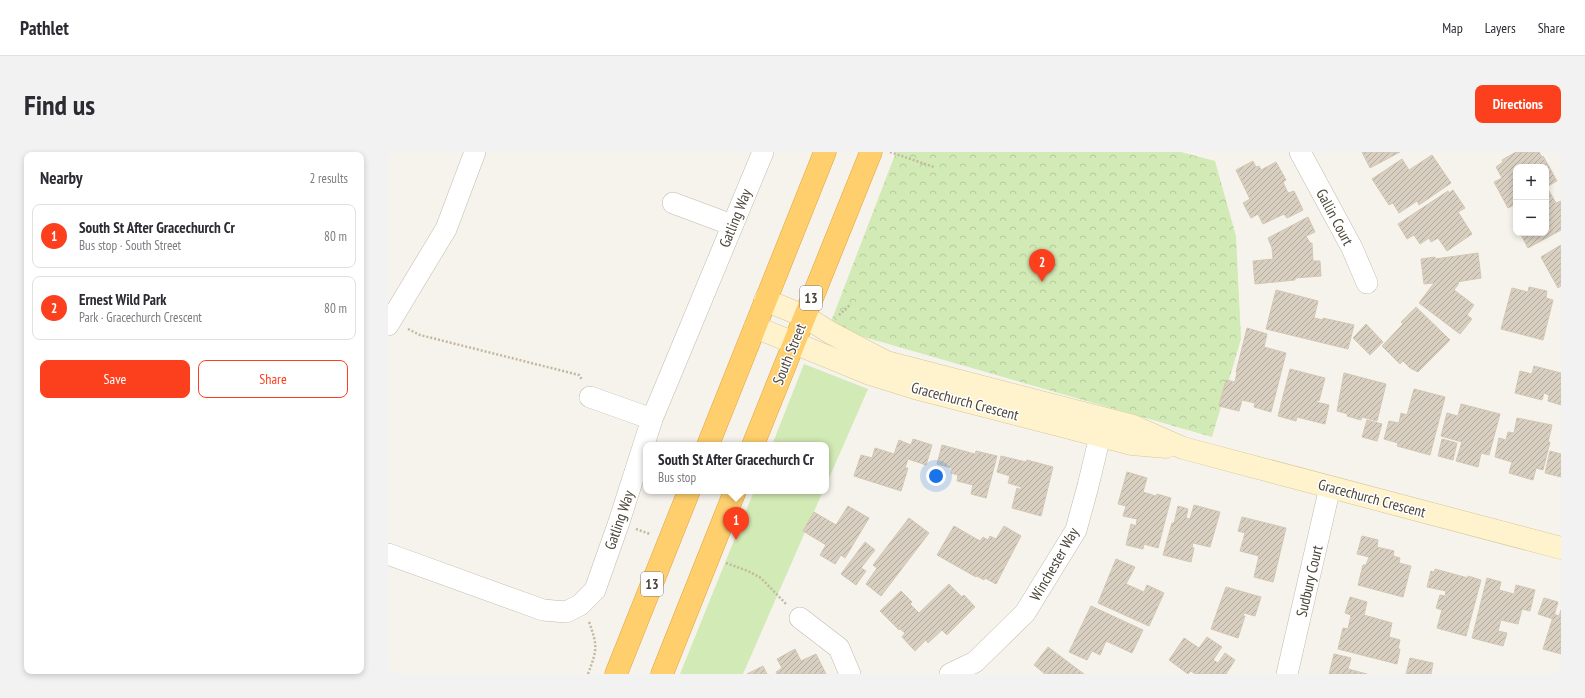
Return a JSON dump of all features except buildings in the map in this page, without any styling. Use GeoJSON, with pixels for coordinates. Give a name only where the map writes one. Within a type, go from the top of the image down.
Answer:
{"type":"FeatureCollection","features":[{"type":"Feature","properties":{"kind":"highway"},"geometry":{"type":"LineString","coordinates":[[709,442],[825,152]]}},
{"type":"Feature","properties":{"kind":"highway","name":"South Street"},"geometry":{"type":"LineString","coordinates":[[754,442],[871,152]]}},
{"type":"Feature","properties":{"kind":"highway","name":"13"},"geometry":{"type":"LineString","coordinates":[[616,674],[688,494]]}},
{"type":"Feature","properties":{"kind":"highway"},"geometry":{"type":"LineString","coordinates":[[662,674],[733,494]]}},
{"type":"Feature","properties":{"kind":"street"},"geometry":{"type":"LineString","coordinates":[[390,322],[446,229],[475,152]]}},
{"type":"Feature","properties":{"kind":"street","name":"Gatling Way"},"geometry":{"type":"LineString","coordinates":[[645,442],[652,419],[762,152]]}},
{"type":"Feature","properties":{"kind":"street","name":"Gallin Court"},"geometry":{"type":"LineString","coordinates":[[1300,152],[1352,248],[1367,283]]}},
{"type":"Feature","properties":{"kind":"street"},"geometry":{"type":"LineString","coordinates":[[673,203],[732,225]]}},
{"type":"Feature","properties":{"kind":"street","name":"Gracechurch Crescent"},"geometry":{"type":"LineString","coordinates":[[766,300],[804,316],[831,333],[886,362],[1102,427],[1132,444],[1183,448],[1561,548]]}},
{"type":"Feature","properties":{"kind":"street","name":"Gracechurch Crescent"},"geometry":{"type":"LineString","coordinates":[[754,327],[870,374],[915,388],[1102,427]]}},
{"type":"Feature","properties":{"kind":"street"},"geometry":{"type":"LineString","coordinates":[[590,397],[652,419]]}},
{"type":"Feature","properties":{"kind":"street","name":"Winchester Way"},"geometry":{"type":"LineString","coordinates":[[950,674],[975,662],[1025,613],[1076,530],[1102,427]]}},
{"type":"Feature","properties":{"kind":"street","name":"Gatling Way"},"geometry":{"type":"LineString","coordinates":[[388,554],[543,610],[566,612],[580,605],[595,590],[643,447]]}},
{"type":"Feature","properties":{"kind":"street","name":"Sudbury Court"},"geometry":{"type":"LineString","coordinates":[[1287,674],[1330,487]]}},
{"type":"Feature","properties":{"kind":"street"},"geometry":{"type":"LineString","coordinates":[[800,618],[840,648],[850,674]]}},
{"type":"Feature","properties":{"kind":"path"},"geometry":{"type":"LineString","coordinates":[[889,152],[934,167]]}},
{"type":"Feature","properties":{"kind":"path"},"geometry":{"type":"LineString","coordinates":[[838,315],[851,304]]}},
{"type":"Feature","properties":{"kind":"path"},"geometry":{"type":"LineString","coordinates":[[390,322],[420,335],[579,375],[590,397]]}},
{"type":"Feature","properties":{"kind":"path"},"geometry":{"type":"LineString","coordinates":[[580,605],[594,634],[596,650],[588,674]]}},
{"type":"Feature","properties":{"kind":"green space"},"geometry":{"type":"Polygon","coordinates":[[[896,152],[1181,152],[1215,161],[1236,236],[1241,339],[1212,437],[829,327],[896,152]]]}},
{"type":"Feature","properties":{"kind":"green space"},"geometry":{"type":"Polygon","coordinates":[[[804,364],[868,389],[829,478],[829,442],[773,442],[804,364]]]}},
{"type":"Feature","properties":{"kind":"green space"},"geometry":{"type":"Polygon","coordinates":[[[753,494],[822,494],[743,674],[680,674],[753,494]]]}},
{"type":"Feature","properties":{"kind":"place","name":"Ernest Wild Park"},"geometry":{"type":"Point","coordinates":[1042,282]}},
{"type":"Feature","properties":{"kind":"place","name":"South St After Gracechurch Cr"},"geometry":{"type":"Point","coordinates":[736,540]}}]}
